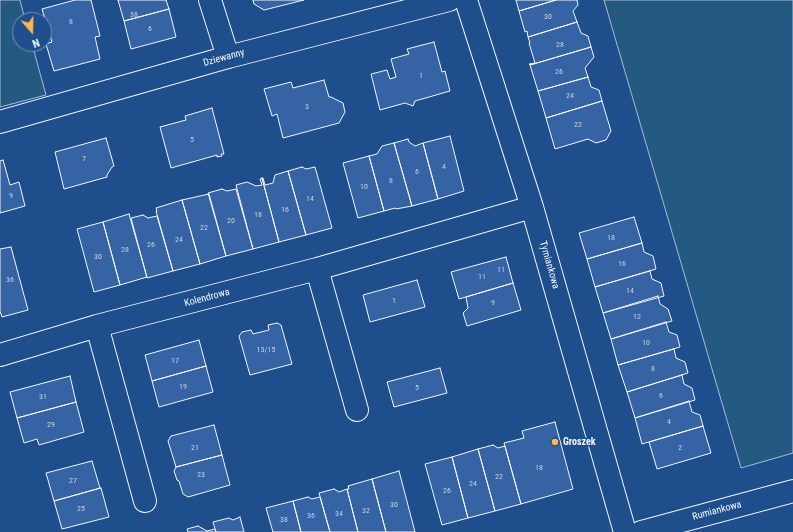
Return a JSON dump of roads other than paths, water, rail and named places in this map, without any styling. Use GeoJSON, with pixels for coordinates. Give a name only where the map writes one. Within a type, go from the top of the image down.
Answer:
{"type":"FeatureCollection","features":[{"type":"Feature","properties":{"kind":"street"},"geometry":{"type":"LineString","coordinates":[[210,0],[228,57]]}},
{"type":"Feature","properties":{"kind":"street","name":"Dziewanny"},"geometry":{"type":"LineString","coordinates":[[0,122],[228,57],[449,0]]}},
{"type":"Feature","properties":{"kind":"street","name":"Tymiankowa"},"geometry":{"type":"LineString","coordinates":[[466,0],[532,207],[625,532]]}},
{"type":"Feature","properties":{"kind":"street","name":"Kolendrowa"},"geometry":{"type":"LineString","coordinates":[[0,355],[97,326],[317,269],[532,207]]}},
{"type":"Feature","properties":{"kind":"street"},"geometry":{"type":"LineString","coordinates":[[317,269],[357,410]]}},
{"type":"Feature","properties":{"kind":"street"},"geometry":{"type":"LineString","coordinates":[[97,326],[145,501]]}},
{"type":"Feature","properties":{"kind":"street","name":"Rumiankowa"},"geometry":{"type":"LineString","coordinates":[[641,532],[793,491]]}},
{"type":"Feature","properties":{"kind":"place","name":"Groszek"},"geometry":{"type":"Point","coordinates":[555,442]}}]}
